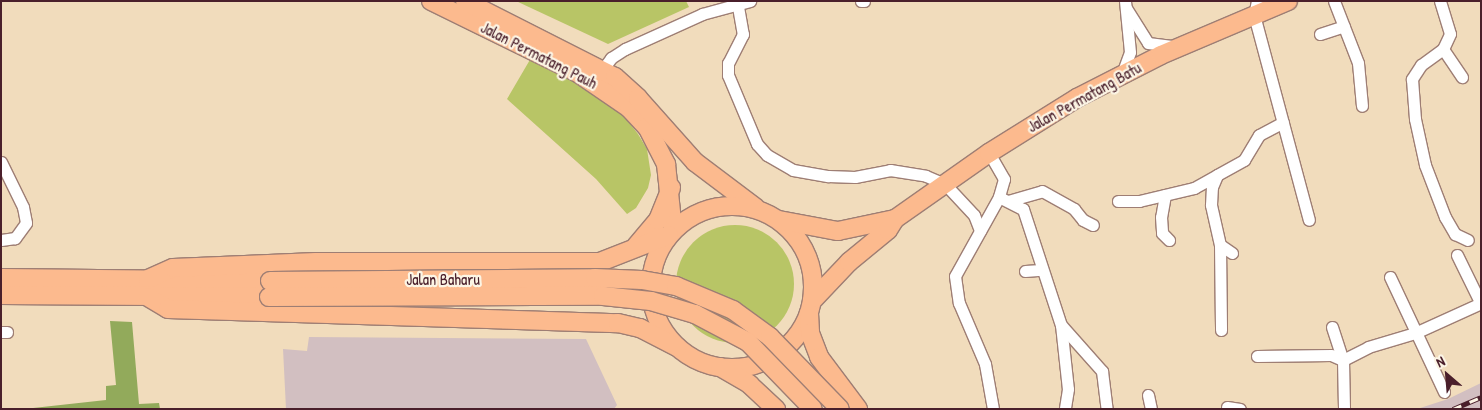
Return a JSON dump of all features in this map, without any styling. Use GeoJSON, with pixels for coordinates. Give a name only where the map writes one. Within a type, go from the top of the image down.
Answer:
{"type":"FeatureCollection","features":[{"type":"Feature","properties":{"kind":"main road","name":"Jalan Permatang Pauh"},"geometry":{"type":"LineString","coordinates":[[432,1],[578,73],[619,100],[639,118],[658,145],[666,164],[671,187],[671,233]]}},
{"type":"Feature","properties":{"kind":"main road","name":"Jalan Permatang Pauh"},"geometry":{"type":"LineString","coordinates":[[465,1],[604,70],[638,98],[695,162],[759,210]]}},
{"type":"Feature","properties":{"kind":"main road","name":"Jalan Permatang Batu"},"geometry":{"type":"LineString","coordinates":[[811,307],[849,262],[888,230],[895,219],[1050,114],[1122,74],[1256,8],[1288,1]]}},
{"type":"Feature","properties":{"kind":"main road"},"geometry":{"type":"LineString","coordinates":[[619,257],[647,235],[658,220],[671,187]]}},
{"type":"Feature","properties":{"kind":"main road"},"geometry":{"type":"LineString","coordinates":[[776,409],[748,384],[720,368],[702,363],[640,328],[599,322],[168,310],[148,288],[173,268],[316,262],[600,262],[619,257],[671,233],[689,218],[713,208],[739,206],[759,210],[779,220],[797,238],[810,260],[814,281],[810,333],[818,357],[849,406]]}},
{"type":"Feature","properties":{"kind":"main road","name":"Jalan Permatang Batu"},"geometry":{"type":"LineString","coordinates":[[779,220],[838,231],[895,219]]}},
{"type":"Feature","properties":{"kind":"main road"},"geometry":{"type":"LineString","coordinates":[[671,233],[654,265],[651,299],[663,330],[677,348]]}},
{"type":"Feature","properties":{"kind":"main road"},"geometry":{"type":"LineString","coordinates":[[599,322],[612,310],[615,292],[613,276],[600,262]]}},
{"type":"Feature","properties":{"kind":"main road","name":"Jalan Baharu"},"geometry":{"type":"LineString","coordinates":[[1,278],[148,288]]}},
{"type":"Feature","properties":{"kind":"main road","name":"Jalan Baharu"},"geometry":{"type":"LineString","coordinates":[[269,289],[604,278],[676,286],[733,310],[770,337],[849,406]]}},
{"type":"Feature","properties":{"kind":"main road","name":"Jalan Baharu"},"geometry":{"type":"LineString","coordinates":[[1,295],[148,288],[603,296],[651,300],[708,320],[748,342],[813,409]]}},
{"type":"Feature","properties":{"kind":"main road"},"geometry":{"type":"LineString","coordinates":[[720,368],[751,366],[779,354],[800,332],[811,307]]}},
{"type":"Feature","properties":{"kind":"street"},"geometry":{"type":"LineString","coordinates":[[604,70],[611,58],[625,49],[702,14],[750,1]]}},
{"type":"Feature","properties":{"kind":"street"},"geometry":{"type":"LineString","coordinates":[[1334,1],[1358,64],[1362,106]]}},
{"type":"Feature","properties":{"kind":"street"},"geometry":{"type":"LineString","coordinates":[[1440,1],[1450,34],[1443,49],[1420,65],[1412,79],[1415,119],[1425,165],[1446,217],[1455,234],[1468,240]]}},
{"type":"Feature","properties":{"kind":"street"},"geometry":{"type":"LineString","coordinates":[[738,4],[743,34],[728,63],[728,74],[757,144],[767,155],[793,170],[828,176],[855,177],[890,170],[926,176],[945,184],[974,215],[980,230]]}},
{"type":"Feature","properties":{"kind":"street"},"geometry":{"type":"LineString","coordinates":[[1125,4],[1148,43],[1181,46]]}},
{"type":"Feature","properties":{"kind":"street"},"geometry":{"type":"LineString","coordinates":[[1122,74],[1130,52],[1125,4]]}},
{"type":"Feature","properties":{"kind":"street"},"geometry":{"type":"LineString","coordinates":[[1256,8],[1309,220]]}},
{"type":"Feature","properties":{"kind":"street"},"geometry":{"type":"LineString","coordinates":[[1320,34],[1344,26]]}},
{"type":"Feature","properties":{"kind":"street"},"geometry":{"type":"LineString","coordinates":[[1443,49],[1462,77]]}},
{"type":"Feature","properties":{"kind":"street"},"geometry":{"type":"LineString","coordinates":[[1118,201],[1139,202],[1203,185],[1244,160],[1259,135],[1283,122]]}},
{"type":"Feature","properties":{"kind":"street"},"geometry":{"type":"LineString","coordinates":[[990,153],[1004,179],[1004,199],[980,230],[955,276],[959,303],[985,364],[993,409]]}},
{"type":"Feature","properties":{"kind":"street"},"geometry":{"type":"LineString","coordinates":[[1,162],[23,207],[26,223],[15,238],[1,240]]}},
{"type":"Feature","properties":{"kind":"street"},"geometry":{"type":"LineString","coordinates":[[1217,175],[1212,187],[1211,205],[1220,245],[1221,330]]}},
{"type":"Feature","properties":{"kind":"street"},"geometry":{"type":"LineString","coordinates":[[1004,199],[1042,191],[1074,209],[1083,220],[1093,225]]}},
{"type":"Feature","properties":{"kind":"street"},"geometry":{"type":"LineString","coordinates":[[1165,195],[1160,217],[1162,233],[1169,240]]}},
{"type":"Feature","properties":{"kind":"street"},"geometry":{"type":"LineString","coordinates":[[1004,199],[1023,209],[1041,270],[1061,325],[1068,388],[1065,409]]}},
{"type":"Feature","properties":{"kind":"street"},"geometry":{"type":"LineString","coordinates":[[1220,245],[1232,253]]}},
{"type":"Feature","properties":{"kind":"street"},"geometry":{"type":"LineString","coordinates":[[1343,360],[1368,347],[1415,333],[1481,303],[1456,255]]}},
{"type":"Feature","properties":{"kind":"street"},"geometry":{"type":"LineString","coordinates":[[1025,271],[1041,270]]}},
{"type":"Feature","properties":{"kind":"street"},"geometry":{"type":"LineString","coordinates":[[1390,277],[1444,392]]}},
{"type":"Feature","properties":{"kind":"street"},"geometry":{"type":"LineString","coordinates":[[1061,325],[1102,371],[1108,409]]}},
{"type":"Feature","properties":{"kind":"street"},"geometry":{"type":"LineString","coordinates":[[1332,327],[1343,360],[1344,409]]}},
{"type":"Feature","properties":{"kind":"street"},"geometry":{"type":"LineString","coordinates":[[1257,356],[1331,355],[1343,360]]}},
{"type":"Feature","properties":{"kind":"street"},"geometry":{"type":"LineString","coordinates":[[1148,395],[1151,409]]}},
{"type":"Feature","properties":{"kind":"street"},"geometry":{"type":"LineString","coordinates":[[1227,407],[1240,409]]}},
{"type":"Feature","properties":{"kind":"shaded area"},"geometry":{"type":"Polygon","coordinates":[[[309,337],[586,339],[617,405],[614,409],[286,409],[283,349],[307,351],[309,337]]]}},
{"type":"Feature","properties":{"kind":"shaded area"},"geometry":{"type":"Polygon","coordinates":[[[1481,383],[1481,409],[1417,409],[1448,399],[1481,383]]]}},
{"type":"Feature","properties":{"kind":"green space"},"geometry":{"type":"Polygon","coordinates":[[[516,1],[686,1],[689,7],[608,44],[516,1]]]}},
{"type":"Feature","properties":{"kind":"green space"},"geometry":{"type":"Polygon","coordinates":[[[531,58],[594,92],[623,115],[638,134],[647,149],[651,175],[648,188],[636,208],[627,214],[596,179],[507,99],[531,58]]]}},
{"type":"Feature","properties":{"kind":"green space"},"geometry":{"type":"Polygon","coordinates":[[[735,225],[757,230],[777,242],[789,262],[794,284],[789,306],[777,326],[757,338],[735,343],[713,338],[693,326],[681,306],[676,284],[681,262],[693,242],[713,230],[735,225]]]}},
{"type":"Feature","properties":{"kind":"green space"},"geometry":{"type":"Polygon","coordinates":[[[110,321],[132,322],[139,404],[159,403],[160,409],[24,409],[106,400],[106,386],[116,385],[110,321]]]}},
{"type":"Feature","properties":{"kind":"railway"},"geometry":{"type":"LineString","coordinates":[[1453,409],[1481,397]]}}]}
